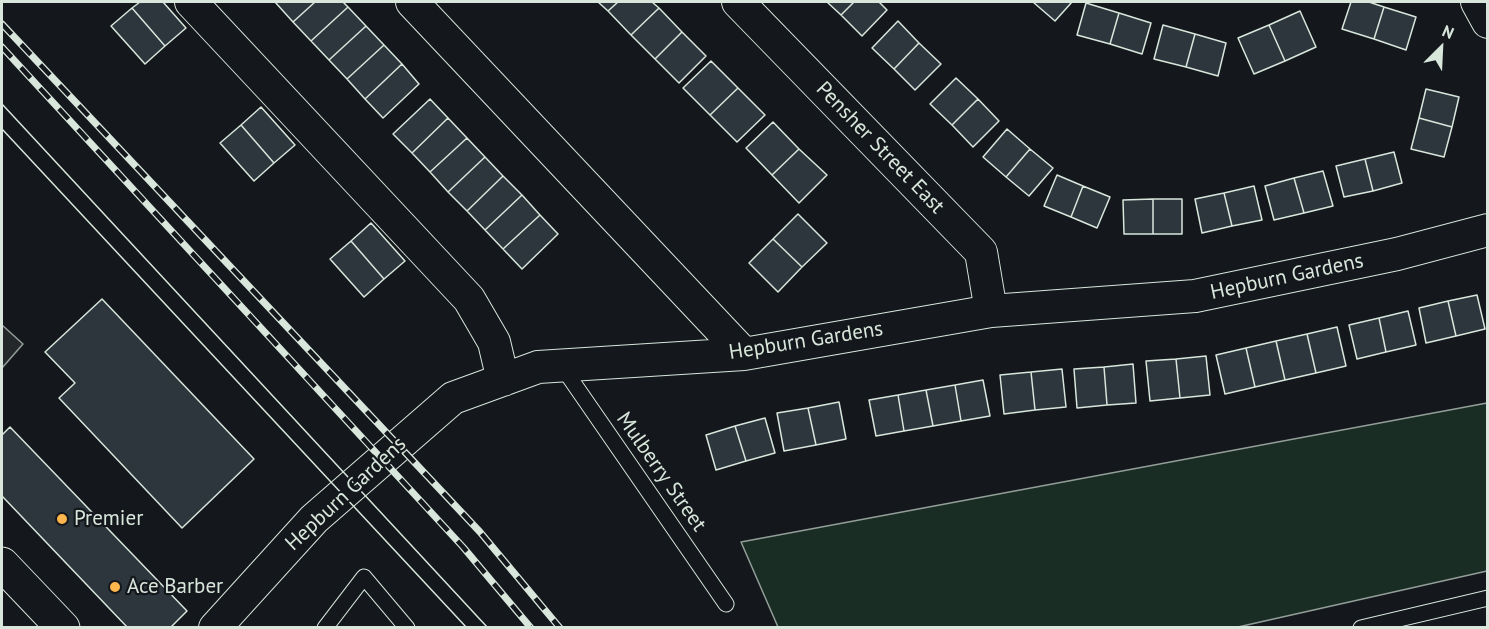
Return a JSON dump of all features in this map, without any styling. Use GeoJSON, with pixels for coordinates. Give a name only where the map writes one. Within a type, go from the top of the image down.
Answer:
{"type":"FeatureCollection","features":[{"type":"Feature","properties":{"kind":"main road"},"geometry":{"type":"LineString","coordinates":[[2,564],[63,627]]}},
{"type":"Feature","properties":{"kind":"street"},"geometry":{"type":"LineString","coordinates":[[191,2],[469,299],[494,342],[502,380]]}},
{"type":"Feature","properties":{"kind":"street"},"geometry":{"type":"LineString","coordinates":[[412,2],[744,354]]}},
{"type":"Feature","properties":{"kind":"street","name":"Pensher Street East"},"geometry":{"type":"LineString","coordinates":[[738,2],[981,252],[991,311]]}},
{"type":"Feature","properties":{"kind":"street"},"geometry":{"type":"LineString","coordinates":[[1477,2],[1488,22]]}},
{"type":"Feature","properties":{"kind":"street","name":"Hepburn Gardens"},"geometry":{"type":"LineString","coordinates":[[215,627],[314,519],[453,398],[538,367],[744,354],[991,311],[1195,296],[1398,254],[1488,230]]}},
{"type":"Feature","properties":{"kind":"lane","name":"Mulberry Street"},"geometry":{"type":"LineString","coordinates":[[561,365],[726,604]]}},
{"type":"Feature","properties":{"kind":"lane"},"geometry":{"type":"LineString","coordinates":[[325,627],[364,577],[407,627]]}},
{"type":"Feature","properties":{"kind":"lane"},"geometry":{"type":"LineString","coordinates":[[1362,627],[1488,598]]}},
{"type":"Feature","properties":{"kind":"green space"},"geometry":{"type":"Polygon","coordinates":[[[1487,403],[1487,571],[1238,627],[778,627],[741,542],[1487,403]]]}},
{"type":"Feature","properties":{"kind":"shaded area"},"geometry":{"type":"Polygon","coordinates":[[[2,325],[23,344],[2,368],[2,325]]]}},
{"type":"Feature","properties":{"kind":"building"},"geometry":{"type":"Polygon","coordinates":[[[140,2],[163,2],[186,28],[165,46],[132,8],[140,2]]]}},
{"type":"Feature","properties":{"kind":"building"},"geometry":{"type":"Polygon","coordinates":[[[275,2],[315,2],[293,22],[275,2]]]}},
{"type":"Feature","properties":{"kind":"building"},"geometry":{"type":"Polygon","coordinates":[[[315,2],[343,2],[348,7],[311,41],[293,22],[315,2]]]}},
{"type":"Feature","properties":{"kind":"building"},"geometry":{"type":"Polygon","coordinates":[[[598,2],[618,2],[608,11],[598,2]]]}},
{"type":"Feature","properties":{"kind":"building"},"geometry":{"type":"Polygon","coordinates":[[[618,2],[652,2],[659,8],[631,35],[608,11],[618,2]]]}},
{"type":"Feature","properties":{"kind":"building"},"geometry":{"type":"Polygon","coordinates":[[[827,2],[854,2],[841,15],[827,2]]]}},
{"type":"Feature","properties":{"kind":"building"},"geometry":{"type":"Polygon","coordinates":[[[854,2],[879,2],[887,10],[862,36],[841,15],[854,2]]]}},
{"type":"Feature","properties":{"kind":"building"},"geometry":{"type":"Polygon","coordinates":[[[1033,2],[1072,2],[1055,21],[1033,2]]]}},
{"type":"Feature","properties":{"kind":"building"},"geometry":{"type":"Polygon","coordinates":[[[1351,2],[1369,2],[1384,7],[1374,39],[1342,29],[1351,2]]]}},
{"type":"Feature","properties":{"kind":"building"},"geometry":{"type":"Polygon","coordinates":[[[1086,3],[1119,13],[1110,44],[1077,35],[1086,3]]]}},
{"type":"Feature","properties":{"kind":"building"},"geometry":{"type":"Polygon","coordinates":[[[348,7],[366,26],[329,60],[311,41],[348,7]]]}},
{"type":"Feature","properties":{"kind":"building"},"geometry":{"type":"Polygon","coordinates":[[[1384,7],[1416,17],[1406,50],[1374,39],[1384,7]]]}},
{"type":"Feature","properties":{"kind":"building"},"geometry":{"type":"Polygon","coordinates":[[[132,8],[165,46],[145,64],[111,26],[132,8]]]}},
{"type":"Feature","properties":{"kind":"building"},"geometry":{"type":"Polygon","coordinates":[[[659,8],[682,32],[655,59],[631,35],[659,8]]]}},
{"type":"Feature","properties":{"kind":"building"},"geometry":{"type":"Polygon","coordinates":[[[1300,11],[1316,47],[1285,61],[1269,25],[1300,11]]]}},
{"type":"Feature","properties":{"kind":"building"},"geometry":{"type":"Polygon","coordinates":[[[1119,13],[1151,23],[1142,54],[1110,44],[1119,13]]]}},
{"type":"Feature","properties":{"kind":"building"},"geometry":{"type":"Polygon","coordinates":[[[898,21],[919,43],[894,69],[872,48],[898,21]]]}},
{"type":"Feature","properties":{"kind":"building"},"geometry":{"type":"Polygon","coordinates":[[[1163,25],[1195,34],[1186,67],[1154,59],[1163,25]]]}},
{"type":"Feature","properties":{"kind":"building"},"geometry":{"type":"Polygon","coordinates":[[[1269,25],[1285,61],[1254,74],[1238,38],[1269,25]]]}},
{"type":"Feature","properties":{"kind":"building"},"geometry":{"type":"Polygon","coordinates":[[[366,26],[384,45],[347,79],[329,60],[366,26]]]}},
{"type":"Feature","properties":{"kind":"building"},"geometry":{"type":"Polygon","coordinates":[[[682,32],[706,56],[679,83],[655,59],[682,32]]]}},
{"type":"Feature","properties":{"kind":"building"},"geometry":{"type":"Polygon","coordinates":[[[1195,34],[1226,43],[1218,76],[1186,67],[1195,34]]]}},
{"type":"Feature","properties":{"kind":"building"},"geometry":{"type":"Polygon","coordinates":[[[919,43],[941,64],[915,90],[894,69],[919,43]]]}},
{"type":"Feature","properties":{"kind":"building"},"geometry":{"type":"Polygon","coordinates":[[[384,45],[402,64],[365,99],[347,79],[384,45]]]}},
{"type":"Feature","properties":{"kind":"building"},"geometry":{"type":"Polygon","coordinates":[[[711,61],[738,88],[710,115],[683,88],[711,61]]]}},
{"type":"Feature","properties":{"kind":"building"},"geometry":{"type":"Polygon","coordinates":[[[402,64],[419,84],[383,118],[365,99],[402,64]]]}},
{"type":"Feature","properties":{"kind":"building"},"geometry":{"type":"Polygon","coordinates":[[[956,78],[978,99],[952,125],[930,104],[956,78]]]}},
{"type":"Feature","properties":{"kind":"building"},"geometry":{"type":"Polygon","coordinates":[[[738,88],[765,115],[737,142],[710,115],[738,88]]]}},
{"type":"Feature","properties":{"kind":"building"},"geometry":{"type":"Polygon","coordinates":[[[1426,89],[1459,97],[1452,127],[1419,118],[1426,89]]]}},
{"type":"Feature","properties":{"kind":"building"},"geometry":{"type":"Polygon","coordinates":[[[430,99],[448,118],[412,153],[393,134],[430,99]]]}},
{"type":"Feature","properties":{"kind":"building"},"geometry":{"type":"Polygon","coordinates":[[[978,99],[999,121],[973,147],[952,125],[978,99]]]}},
{"type":"Feature","properties":{"kind":"building"},"geometry":{"type":"Polygon","coordinates":[[[261,107],[295,145],[274,163],[241,125],[261,107]]]}},
{"type":"Feature","properties":{"kind":"building"},"geometry":{"type":"Polygon","coordinates":[[[448,118],[467,138],[430,172],[412,153],[448,118]]]}},
{"type":"Feature","properties":{"kind":"building"},"geometry":{"type":"Polygon","coordinates":[[[1419,118],[1452,127],[1444,157],[1411,149],[1419,118]]]}},
{"type":"Feature","properties":{"kind":"building"},"geometry":{"type":"Polygon","coordinates":[[[773,122],[799,149],[772,175],[746,148],[773,122]]]}},
{"type":"Feature","properties":{"kind":"building"},"geometry":{"type":"Polygon","coordinates":[[[241,125],[274,163],[254,181],[220,143],[241,125]]]}},
{"type":"Feature","properties":{"kind":"building"},"geometry":{"type":"Polygon","coordinates":[[[1007,129],[1030,149],[1006,177],[983,157],[1007,129]]]}},
{"type":"Feature","properties":{"kind":"building"},"geometry":{"type":"Polygon","coordinates":[[[467,138],[485,157],[448,192],[430,172],[467,138]]]}},
{"type":"Feature","properties":{"kind":"building"},"geometry":{"type":"Polygon","coordinates":[[[799,149],[827,175],[799,203],[772,175],[799,149]]]}},
{"type":"Feature","properties":{"kind":"building"},"geometry":{"type":"Polygon","coordinates":[[[1030,149],[1053,168],[1029,196],[1006,177],[1030,149]]]}},
{"type":"Feature","properties":{"kind":"building"},"geometry":{"type":"Polygon","coordinates":[[[1394,152],[1402,183],[1373,191],[1365,159],[1394,152]]]}},
{"type":"Feature","properties":{"kind":"building"},"geometry":{"type":"Polygon","coordinates":[[[485,157],[503,176],[467,211],[448,192],[485,157]]]}},
{"type":"Feature","properties":{"kind":"building"},"geometry":{"type":"Polygon","coordinates":[[[1365,159],[1373,191],[1344,197],[1336,166],[1365,159]]]}},
{"type":"Feature","properties":{"kind":"building"},"geometry":{"type":"Polygon","coordinates":[[[1323,171],[1333,206],[1304,213],[1294,178],[1323,171]]]}},
{"type":"Feature","properties":{"kind":"building"},"geometry":{"type":"Polygon","coordinates":[[[1057,175],[1083,186],[1071,217],[1044,206],[1057,175]]]}},
{"type":"Feature","properties":{"kind":"building"},"geometry":{"type":"Polygon","coordinates":[[[503,176],[522,195],[485,230],[467,211],[503,176]]]}},
{"type":"Feature","properties":{"kind":"building"},"geometry":{"type":"Polygon","coordinates":[[[1294,178],[1304,213],[1274,220],[1265,186],[1294,178]]]}},
{"type":"Feature","properties":{"kind":"building"},"geometry":{"type":"Polygon","coordinates":[[[1083,186],[1110,197],[1097,228],[1071,217],[1083,186]]]}},
{"type":"Feature","properties":{"kind":"building"},"geometry":{"type":"Polygon","coordinates":[[[1254,186],[1262,220],[1232,226],[1224,193],[1254,186]]]}},
{"type":"Feature","properties":{"kind":"building"},"geometry":{"type":"Polygon","coordinates":[[[1224,193],[1232,226],[1202,233],[1195,199],[1224,193]]]}},
{"type":"Feature","properties":{"kind":"building"},"geometry":{"type":"Polygon","coordinates":[[[522,195],[540,215],[503,249],[485,230],[522,195]]]}},
{"type":"Feature","properties":{"kind":"building"},"geometry":{"type":"Polygon","coordinates":[[[1153,199],[1182,199],[1182,234],[1153,234],[1153,199]]]}},
{"type":"Feature","properties":{"kind":"building"},"geometry":{"type":"Polygon","coordinates":[[[1153,199],[1153,234],[1124,234],[1123,200],[1153,199]]]}},
{"type":"Feature","properties":{"kind":"building"},"geometry":{"type":"Polygon","coordinates":[[[798,214],[827,243],[802,267],[773,239],[798,214]]]}},
{"type":"Feature","properties":{"kind":"building"},"geometry":{"type":"Polygon","coordinates":[[[540,215],[558,234],[522,269],[503,249],[540,215]]]}},
{"type":"Feature","properties":{"kind":"building"},"geometry":{"type":"Polygon","coordinates":[[[371,223],[405,261],[384,279],[351,241],[371,223]]]}},
{"type":"Feature","properties":{"kind":"building"},"geometry":{"type":"Polygon","coordinates":[[[773,239],[802,267],[778,292],[749,263],[773,239]]]}},
{"type":"Feature","properties":{"kind":"building"},"geometry":{"type":"Polygon","coordinates":[[[351,241],[384,279],[364,297],[330,259],[351,241]]]}},
{"type":"Feature","properties":{"kind":"building"},"geometry":{"type":"Polygon","coordinates":[[[1477,295],[1485,329],[1456,336],[1448,301],[1477,295]]]}},
{"type":"Feature","properties":{"kind":"building"},"geometry":{"type":"Polygon","coordinates":[[[102,299],[254,459],[182,528],[59,398],[75,383],[45,352],[102,299]]]}},
{"type":"Feature","properties":{"kind":"building"},"geometry":{"type":"Polygon","coordinates":[[[1448,301],[1456,336],[1426,343],[1419,308],[1448,301]]]}},
{"type":"Feature","properties":{"kind":"building"},"geometry":{"type":"Polygon","coordinates":[[[1408,311],[1416,345],[1386,352],[1379,318],[1408,311]]]}},
{"type":"Feature","properties":{"kind":"building"},"geometry":{"type":"Polygon","coordinates":[[[1379,318],[1386,352],[1357,359],[1349,325],[1379,318]]]}},
{"type":"Feature","properties":{"kind":"building"},"geometry":{"type":"Polygon","coordinates":[[[1337,327],[1346,366],[1316,373],[1307,334],[1337,327]]]}},
{"type":"Feature","properties":{"kind":"building"},"geometry":{"type":"Polygon","coordinates":[[[1307,334],[1316,373],[1285,380],[1276,341],[1307,334]]]}},
{"type":"Feature","properties":{"kind":"building"},"geometry":{"type":"Polygon","coordinates":[[[1276,341],[1285,380],[1255,387],[1246,348],[1276,341]]]}},
{"type":"Feature","properties":{"kind":"building"},"geometry":{"type":"Polygon","coordinates":[[[1246,348],[1255,387],[1225,394],[1216,355],[1246,348]]]}},
{"type":"Feature","properties":{"kind":"building"},"geometry":{"type":"Polygon","coordinates":[[[1206,356],[1210,395],[1180,398],[1176,359],[1206,356]]]}},
{"type":"Feature","properties":{"kind":"building"},"geometry":{"type":"Polygon","coordinates":[[[1176,359],[1180,398],[1150,401],[1146,361],[1176,359]]]}},
{"type":"Feature","properties":{"kind":"building"},"geometry":{"type":"Polygon","coordinates":[[[1133,364],[1136,403],[1107,405],[1104,367],[1133,364]]]}},
{"type":"Feature","properties":{"kind":"building"},"geometry":{"type":"Polygon","coordinates":[[[1104,367],[1107,405],[1077,408],[1074,369],[1104,367]]]}},
{"type":"Feature","properties":{"kind":"building"},"geometry":{"type":"Polygon","coordinates":[[[1062,369],[1066,407],[1035,410],[1031,372],[1062,369]]]}},
{"type":"Feature","properties":{"kind":"building"},"geometry":{"type":"Polygon","coordinates":[[[1031,372],[1035,410],[1004,414],[1000,375],[1031,372]]]}},
{"type":"Feature","properties":{"kind":"building"},"geometry":{"type":"Polygon","coordinates":[[[983,380],[990,416],[961,421],[955,385],[983,380]]]}},
{"type":"Feature","properties":{"kind":"building"},"geometry":{"type":"Polygon","coordinates":[[[955,385],[961,421],[933,426],[926,390],[955,385]]]}},
{"type":"Feature","properties":{"kind":"building"},"geometry":{"type":"Polygon","coordinates":[[[926,390],[933,426],[904,431],[898,395],[926,390]]]}},
{"type":"Feature","properties":{"kind":"building"},"geometry":{"type":"Polygon","coordinates":[[[898,395],[904,431],[876,436],[869,400],[898,395]]]}},
{"type":"Feature","properties":{"kind":"building"},"geometry":{"type":"Polygon","coordinates":[[[839,402],[846,439],[816,445],[808,408],[839,402]]]}},
{"type":"Feature","properties":{"kind":"building"},"geometry":{"type":"Polygon","coordinates":[[[808,408],[816,445],[784,451],[777,413],[808,408]]]}},
{"type":"Feature","properties":{"kind":"building"},"geometry":{"type":"Polygon","coordinates":[[[765,418],[775,453],[746,461],[735,426],[765,418]]]}},
{"type":"Feature","properties":{"kind":"building"},"geometry":{"type":"Polygon","coordinates":[[[735,426],[746,461],[716,470],[706,435],[735,426]]]}},
{"type":"Feature","properties":{"kind":"building"},"geometry":{"type":"Polygon","coordinates":[[[10,427],[187,611],[170,628],[128,628],[2,496],[2,435],[10,427]]]}},
{"type":"Feature","properties":{"kind":"tram line"},"geometry":{"type":"LineString","coordinates":[[2,104],[488,628]]}},
{"type":"Feature","properties":{"kind":"tram line"},"geometry":{"type":"LineString","coordinates":[[2,129],[467,628]]}},
{"type":"Feature","properties":{"kind":"railway"},"geometry":{"type":"LineString","coordinates":[[2,24],[480,532],[560,628]]}},
{"type":"Feature","properties":{"kind":"railway"},"geometry":{"type":"LineString","coordinates":[[2,47],[463,547],[531,628]]}},
{"type":"Feature","properties":{"kind":"place","name":"Premier"},"geometry":{"type":"Point","coordinates":[62,519]}},
{"type":"Feature","properties":{"kind":"place","name":"Ace Barber"},"geometry":{"type":"Point","coordinates":[115,587]}}]}
